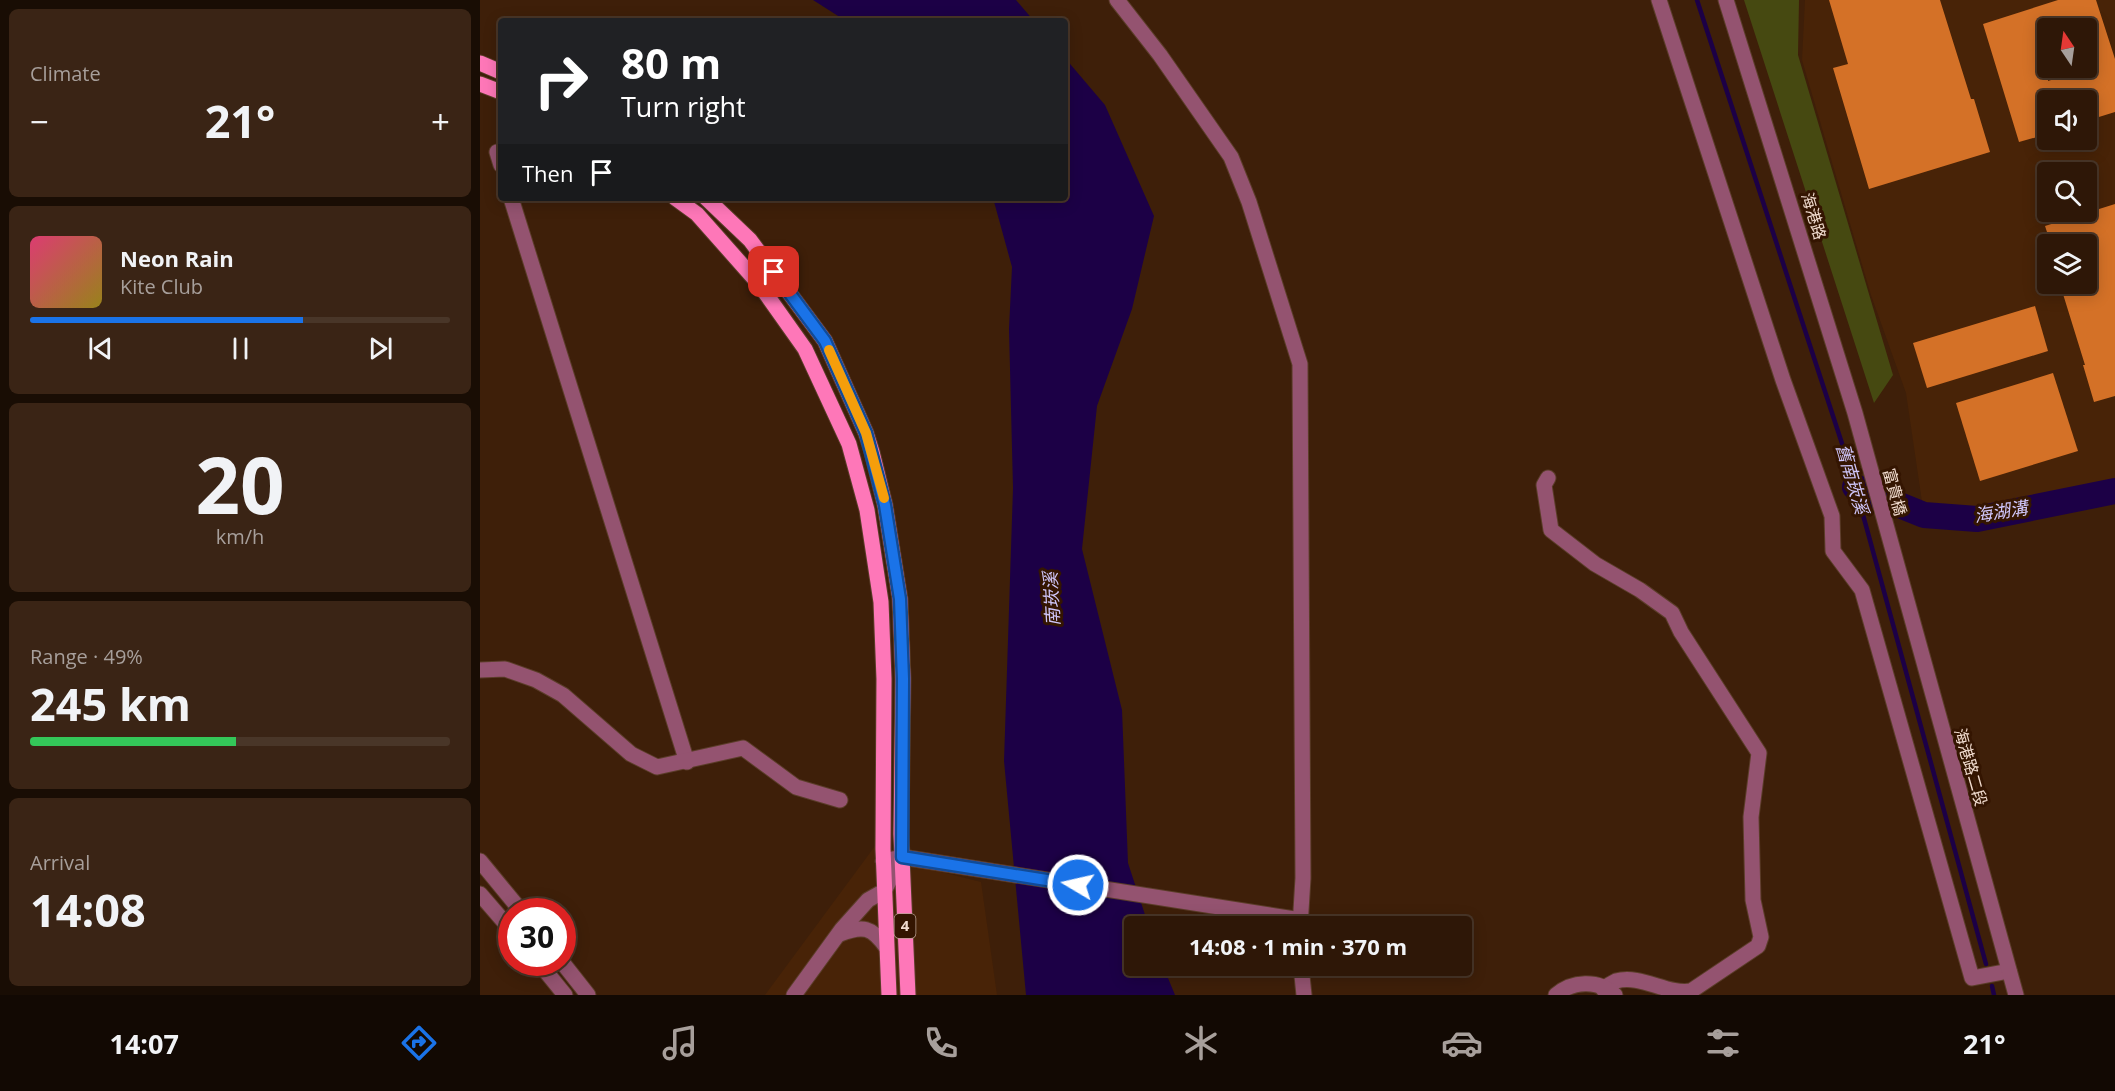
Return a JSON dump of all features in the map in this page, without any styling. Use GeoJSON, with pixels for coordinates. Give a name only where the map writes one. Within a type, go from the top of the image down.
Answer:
{"type":"FeatureCollection","features":[{"type":"Feature","properties":{"kind":"main road"},"geometry":{"type":"LineString","coordinates":[[480,63],[498,71]]}},
{"type":"Feature","properties":{"kind":"main road"},"geometry":{"type":"LineString","coordinates":[[480,84],[498,91]]}},
{"type":"Feature","properties":{"kind":"main road","name":"4"},"geometry":{"type":"LineString","coordinates":[[679,201],[697,214],[759,284],[805,349],[849,444],[867,510],[881,603],[884,679],[883,861],[889,995]]}},
{"type":"Feature","properties":{"kind":"main road","name":"4"},"geometry":{"type":"LineString","coordinates":[[709,201],[750,240],[825,341],[866,433],[872,452],[885,505],[900,599],[903,679],[902,857],[908,995]]}},
{"type":"Feature","properties":{"kind":"street"},"geometry":{"type":"LineString","coordinates":[[1117,0],[1160,55],[1231,157],[1248,202],[1300,364],[1303,878],[1301,916]]}},
{"type":"Feature","properties":{"kind":"street"},"geometry":{"type":"LineString","coordinates":[[1659,0],[1783,380],[1832,516],[1833,551],[1862,590],[1972,978],[2009,972]]}},
{"type":"Feature","properties":{"kind":"street","name":"海港路"},"geometry":{"type":"LineString","coordinates":[[1726,0],[1864,444]]}},
{"type":"Feature","properties":{"kind":"street"},"geometry":{"type":"LineString","coordinates":[[512,201],[687,762]]}},
{"type":"Feature","properties":{"kind":"street","name":"富貴橋"},"geometry":{"type":"LineString","coordinates":[[1864,444],[1892,549]]}},
{"type":"Feature","properties":{"kind":"street"},"geometry":{"type":"LineString","coordinates":[[1548,478],[1544,485],[1551,530],[1595,564],[1640,590],[1672,614],[1681,632],[1759,753],[1752,817],[1753,900],[1761,937],[1758,946],[1691,991],[1681,995],[1640,983],[1617,981],[1609,992],[1587,983],[1566,986],[1556,995]]}},
{"type":"Feature","properties":{"kind":"street","name":"海港路二段"},"geometry":{"type":"LineString","coordinates":[[1892,549],[2016,995]]}},
{"type":"Feature","properties":{"kind":"street"},"geometry":{"type":"LineString","coordinates":[[480,670],[504,669],[536,680],[562,695],[631,754],[657,767],[743,748],[796,788],[840,800]]}},
{"type":"Feature","properties":{"kind":"street"},"geometry":{"type":"LineString","coordinates":[[794,995],[838,935],[868,900],[884,891],[902,857]]}},
{"type":"Feature","properties":{"kind":"street"},"geometry":{"type":"LineString","coordinates":[[883,861],[902,857],[1253,916]]}},
{"type":"Feature","properties":{"kind":"street"},"geometry":{"type":"LineString","coordinates":[[480,861],[510,898]]}},
{"type":"Feature","properties":{"kind":"street"},"geometry":{"type":"LineString","coordinates":[[480,894],[498,915]]}},
{"type":"Feature","properties":{"kind":"street"},"geometry":{"type":"LineString","coordinates":[[838,935],[855,928],[869,929],[877,934],[886,947]]}},
{"type":"Feature","properties":{"kind":"street"},"geometry":{"type":"LineString","coordinates":[[550,976],[565,995]]}},
{"type":"Feature","properties":{"kind":"street"},"geometry":{"type":"LineString","coordinates":[[573,976],[588,995]]}},
{"type":"Feature","properties":{"kind":"street"},"geometry":{"type":"LineString","coordinates":[[1302,976],[1305,995]]}},
{"type":"Feature","properties":{"kind":"shaded area"},"geometry":{"type":"Polygon","coordinates":[[[1744,0],[1799,0],[1798,55],[1893,375],[1874,403],[1744,0]]]}},
{"type":"Feature","properties":{"kind":"shaded area"},"geometry":{"type":"Polygon","coordinates":[[[1805,0],[2115,0],[2115,491],[1977,519],[1924,515],[1906,393],[1871,295],[1802,60],[1805,0]]]}},
{"type":"Feature","properties":{"kind":"shaded area"},"geometry":{"type":"Polygon","coordinates":[[[878,842],[918,866],[981,882],[997,995],[765,995],[878,842]]]}},
{"type":"Feature","properties":{"kind":"water"},"geometry":{"type":"Polygon","coordinates":[[[813,0],[1016,0],[1031,18],[841,18],[813,0]]]}},
{"type":"Feature","properties":{"kind":"water","name":"南崁溪"},"geometry":{"type":"Polygon","coordinates":[[[1068,62],[1105,105],[1154,216],[1132,309],[1097,406],[1082,549],[1122,710],[1128,863],[1145,916],[1124,916],[1124,976],[1167,976],[1175,995],[1026,995],[1004,761],[1013,488],[1009,329],[1012,267],[994,201],[1068,201],[1068,62]]]}},
{"type":"Feature","properties":{"kind":"building"},"geometry":{"type":"Polygon","coordinates":[[[1829,0],[1940,0],[1990,152],[1869,189],[1833,68],[1848,64],[1829,0]]]}},
{"type":"Feature","properties":{"kind":"building"},"geometry":{"type":"Polygon","coordinates":[[[2058,0],[2096,0],[2115,59],[2115,112],[2097,118],[2097,90],[2037,90],[2037,137],[2019,142],[1983,24],[2058,0]]]}},
{"type":"Feature","properties":{"kind":"building"},"geometry":{"type":"Polygon","coordinates":[[[2115,204],[2115,396],[2094,402],[2063,294],[2097,294],[2097,234],[2048,234],[2045,226],[2058,222],[2097,222],[2097,210],[2115,204]]]}},
{"type":"Feature","properties":{"kind":"building"},"geometry":{"type":"Polygon","coordinates":[[[2035,306],[2048,351],[1927,388],[1913,343],[2035,306]]]}},
{"type":"Feature","properties":{"kind":"building"},"geometry":{"type":"Polygon","coordinates":[[[2053,373],[2078,451],[1980,481],[1956,403],[2053,373]]]}},
{"type":"Feature","properties":{"kind":"waterway","name":"舊南崁溪"},"geometry":{"type":"LineString","coordinates":[[1697,0],[1851,471],[1986,964]]}},
{"type":"Feature","properties":{"kind":"waterway","name":"海湖溝"},"geometry":{"type":"LineString","coordinates":[[1855,487],[1924,515],[1977,519],[2115,491]]}},
{"type":"Feature","properties":{"kind":"waterway","name":"舊南崁溪"},"geometry":{"type":"LineString","coordinates":[[1992,986],[1994,995]]}},
{"type":"Feature","properties":{"kind":"slow traffic"},"geometry":{"type":"LineString","coordinates":[[829,350],[866,433],[884,498]]}},
{"type":"Feature","properties":{"kind":"route"},"geometry":{"type":"LineString","coordinates":[[774,272],[825,341],[866,433],[885,505],[900,599],[903,679],[902,857],[1078,885]]}}]}
